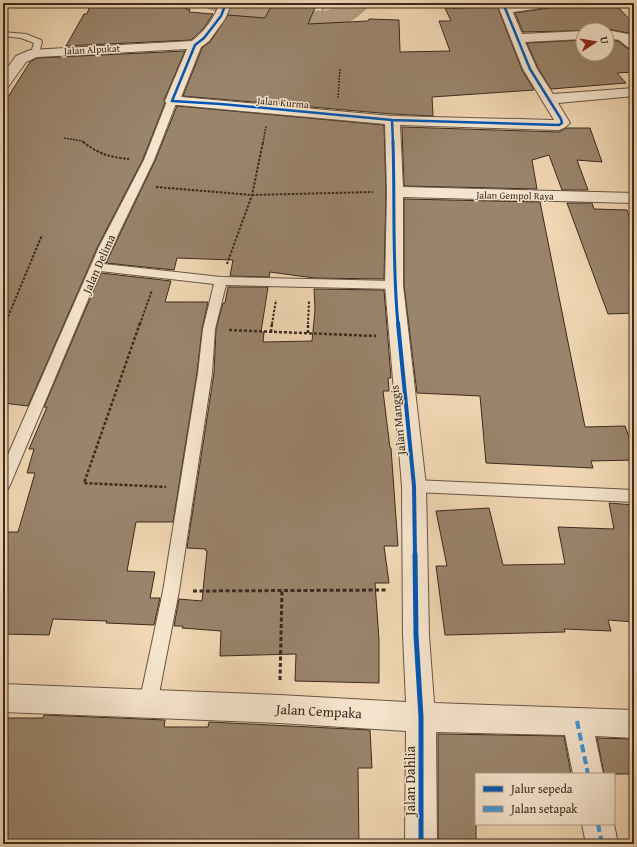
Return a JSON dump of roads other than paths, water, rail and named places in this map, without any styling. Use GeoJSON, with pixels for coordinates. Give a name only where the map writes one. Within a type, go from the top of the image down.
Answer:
{"type":"FeatureCollection","features":[{"type":"Feature","properties":{"kind":"street"},"geometry":{"type":"LineString","coordinates":[[195,45],[204,38],[221,16],[226,3]]}},
{"type":"Feature","properties":{"kind":"street"},"geometry":{"type":"LineString","coordinates":[[505,7],[530,69],[549,99],[634,92]]}},
{"type":"Feature","properties":{"kind":"street"},"geometry":{"type":"LineString","coordinates":[[517,38],[575,35]]}},
{"type":"Feature","properties":{"kind":"street"},"geometry":{"type":"LineString","coordinates":[[615,36],[623,37],[634,45]]}},
{"type":"Feature","properties":{"kind":"street","name":"Jalan Alpukat"},"geometry":{"type":"LineString","coordinates":[[4,82],[21,59],[35,53],[195,45]]}},
{"type":"Feature","properties":{"kind":"street","name":"Jalan Delima"},"geometry":{"type":"LineString","coordinates":[[172,101],[195,45]]}},
{"type":"Feature","properties":{"kind":"street","name":"Jalan Kurma"},"geometry":{"type":"LineString","coordinates":[[172,101],[392,120],[502,124],[562,123],[549,99]]}},
{"type":"Feature","properties":{"kind":"street","name":"Jalan Manggis"},"geometry":{"type":"LineString","coordinates":[[392,120],[396,192],[394,285],[414,486],[416,635],[421,717]]}},
{"type":"Feature","properties":{"kind":"street","name":"Jalan Gempol Raya"},"geometry":{"type":"LineString","coordinates":[[396,192],[634,198]]}},
{"type":"Feature","properties":{"kind":"street","name":"Jalan Cempaka"},"geometry":{"type":"LineString","coordinates":[[3,698],[279,709],[421,717],[634,724]]}},
{"type":"Feature","properties":{"kind":"street","name":"Jalan Dahlia"},"geometry":{"type":"LineString","coordinates":[[421,717],[421,844]]}},
{"type":"Feature","properties":{"kind":"street"},"geometry":{"type":"LineString","coordinates":[[577,721],[588,773]]}},
{"type":"Feature","properties":{"kind":"street"},"geometry":{"type":"LineString","coordinates":[[598,825],[602,844]]}},
{"type":"Feature","properties":{"kind":"lane"},"geometry":{"type":"LineString","coordinates":[[505,7],[562,3]]}},
{"type":"Feature","properties":{"kind":"lane"},"geometry":{"type":"LineString","coordinates":[[3,34],[30,37],[38,42],[35,53]]}},
{"type":"Feature","properties":{"kind":"lane","name":"Jalan Delima"},"geometry":{"type":"LineString","coordinates":[[3,485],[98,267],[105,247],[150,160],[172,101]]}},
{"type":"Feature","properties":{"kind":"lane"},"geometry":{"type":"LineString","coordinates":[[98,267],[221,281],[394,285]]}},
{"type":"Feature","properties":{"kind":"lane"},"geometry":{"type":"LineString","coordinates":[[148,704],[171,591],[205,373],[208,329],[221,281]]}},
{"type":"Feature","properties":{"kind":"lane"},"geometry":{"type":"LineString","coordinates":[[414,486],[634,496]]}},
{"type":"Feature","properties":{"kind":"waterway"},"geometry":{"type":"LineString","coordinates":[[218,3],[260,16],[331,20],[349,11],[357,3]]}}]}
